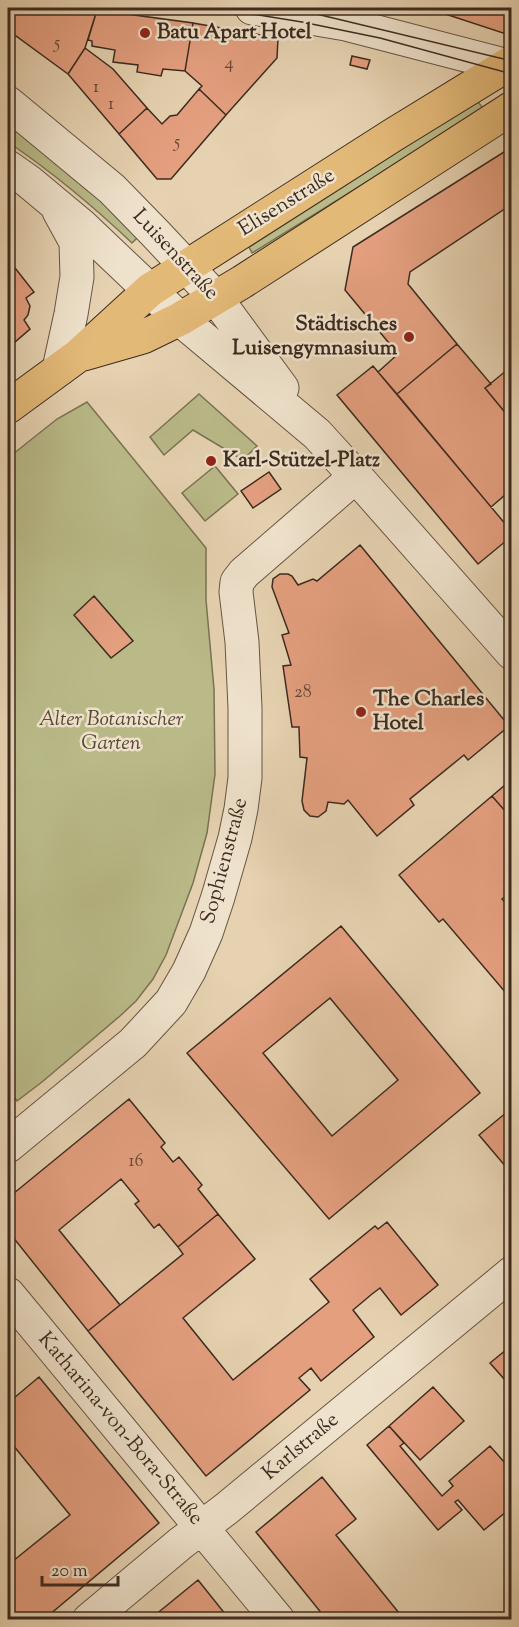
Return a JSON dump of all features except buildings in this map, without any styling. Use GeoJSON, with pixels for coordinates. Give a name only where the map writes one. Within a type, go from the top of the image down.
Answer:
{"type":"FeatureCollection","features":[{"type":"Feature","properties":{"kind":"main road","name":"Elisenstraße"},"geometry":{"type":"LineString","coordinates":[[8,407],[69,362],[150,290],[510,65]]}},
{"type":"Feature","properties":{"kind":"main road","name":"Elisenstraße"},"geometry":{"type":"LineString","coordinates":[[69,362],[143,337],[180,319],[512,108]]}},
{"type":"Feature","properties":{"kind":"street"},"geometry":{"type":"LineString","coordinates":[[252,8],[346,24],[510,65]]}},
{"type":"Feature","properties":{"kind":"street","name":"Luisenstraße"},"geometry":{"type":"LineString","coordinates":[[8,105],[112,189],[216,298],[313,430],[512,653]]}},
{"type":"Feature","properties":{"kind":"street","name":"Luisenstraße"},"geometry":{"type":"LineString","coordinates":[[8,167],[82,226],[180,319],[313,430]]}},
{"type":"Feature","properties":{"kind":"street","name":"Luisenstraße"},"geometry":{"type":"LineString","coordinates":[[56,204],[76,242],[77,277],[71,314],[69,362]]}},
{"type":"Feature","properties":{"kind":"street","name":"Sophienstraße"},"geometry":{"type":"LineString","coordinates":[[8,1146],[133,1043],[171,1002],[189,971],[206,933],[218,897],[235,838],[245,778],[245,708],[237,582],[244,573],[356,476]]}},
{"type":"Feature","properties":{"kind":"street","name":"Karlstraße"},"geometry":{"type":"LineString","coordinates":[[89,1620],[512,1274]]}},
{"type":"Feature","properties":{"kind":"street","name":"Katharina-von-Bora-Straße"},"geometry":{"type":"LineString","coordinates":[[8,1294],[278,1620]]}},
{"type":"Feature","properties":{"kind":"green space"},"geometry":{"type":"Polygon","coordinates":[[[477,101],[484,109],[252,253],[249,247],[477,101]]]}},
{"type":"Feature","properties":{"kind":"green space"},"geometry":{"type":"Polygon","coordinates":[[[12,122],[140,235],[132,243],[72,190],[8,142],[8,123],[12,122]]]}},
{"type":"Feature","properties":{"kind":"green space"},"geometry":{"type":"Polygon","coordinates":[[[199,394],[257,446],[243,460],[193,430],[164,455],[150,437],[199,394]]]}},
{"type":"Feature","properties":{"kind":"green space","name":"Alter Botanischer Garten"},"geometry":{"type":"Polygon","coordinates":[[[87,402],[206,548],[206,600],[214,689],[215,774],[207,833],[193,883],[166,955],[153,979],[136,1001],[120,1016],[17,1101],[8,1088],[8,458],[57,419],[87,402]]]}},
{"type":"Feature","properties":{"kind":"green space"},"geometry":{"type":"Polygon","coordinates":[[[215,466],[238,494],[205,521],[182,493],[215,466]]]}},
{"type":"Feature","properties":{"kind":"tram line"},"geometry":{"type":"LineString","coordinates":[[214,8],[302,22],[380,38],[512,74]]}},
{"type":"Feature","properties":{"kind":"tram line"},"geometry":{"type":"LineString","coordinates":[[281,8],[304,11],[512,61]]}},
{"type":"Feature","properties":{"kind":"place","name":"Batu Apart Hotel"},"geometry":{"type":"Point","coordinates":[145,33]}},
{"type":"Feature","properties":{"kind":"place","name":"Städtisches Luisengymnasium"},"geometry":{"type":"Point","coordinates":[409,337]}},
{"type":"Feature","properties":{"kind":"place","name":"Karl-Stützel-Platz"},"geometry":{"type":"Point","coordinates":[211,461]}},
{"type":"Feature","properties":{"kind":"place","name":"The Charles Hotel"},"geometry":{"type":"Point","coordinates":[361,712]}}]}
